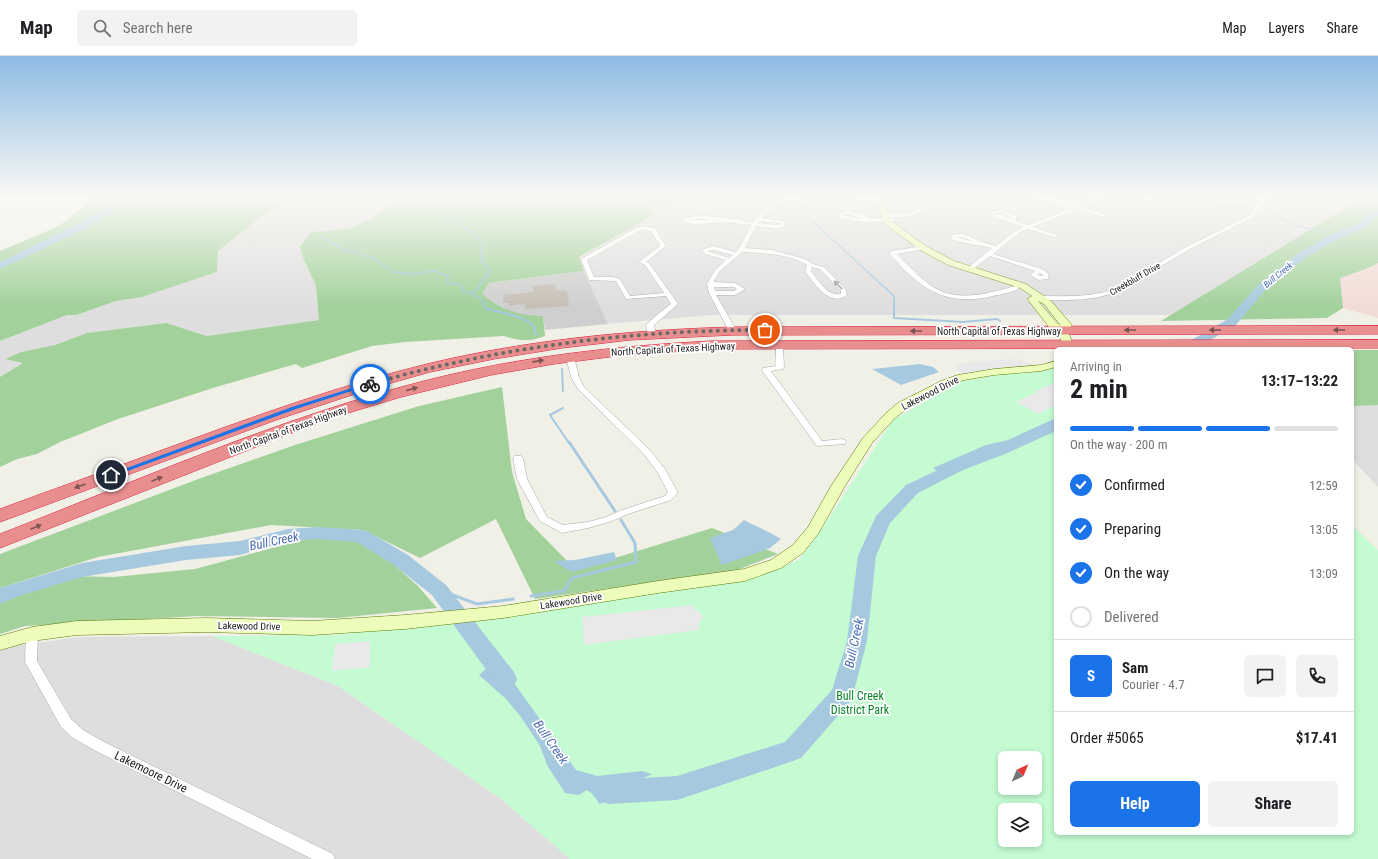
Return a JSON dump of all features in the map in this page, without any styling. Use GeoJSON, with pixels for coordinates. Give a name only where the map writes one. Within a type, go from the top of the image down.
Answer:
{"type":"FeatureCollection","features":[{"type":"Feature","properties":{"kind":"highway","name":"North Capital of Texas Highway"},"geometry":{"type":"LineString","coordinates":[[0,516],[181,449],[362,386],[432,368],[544,346],[590,339],[733,330],[1148,345],[1378,344]]}},
{"type":"Feature","properties":{"kind":"highway","name":"North Capital of Texas Highway"},"geometry":{"type":"LineString","coordinates":[[0,541],[300,424],[399,392],[485,371],[570,357],[632,349],[684,346],[1066,342],[1169,330],[1378,330]]}},
{"type":"Feature","properties":{"kind":"highway"},"geometry":{"type":"LineString","coordinates":[[181,449],[191,466]]}},
{"type":"Feature","properties":{"kind":"street"},"geometry":{"type":"LineString","coordinates":[[630,233],[584,259],[591,278],[603,281],[614,278],[618,280],[628,298],[669,294]]}},
{"type":"Feature","properties":{"kind":"street"},"geometry":{"type":"LineString","coordinates":[[652,334],[650,325],[660,315],[675,304],[647,264],[642,262],[663,246],[656,233]]}},
{"type":"Feature","properties":{"kind":"street"},"geometry":{"type":"LineString","coordinates":[[733,330],[712,293],[710,281],[714,274],[740,252],[751,233]]}},
{"type":"Feature","properties":{"kind":"street"},"geometry":{"type":"LineString","coordinates":[[904,233],[923,248],[951,263],[991,275],[1015,286]]}},
{"type":"Feature","properties":{"kind":"street"},"geometry":{"type":"LineString","coordinates":[[970,269],[1014,233]]}},
{"type":"Feature","properties":{"kind":"street"},"geometry":{"type":"LineString","coordinates":[[1048,233],[1055,236]]}},
{"type":"Feature","properties":{"kind":"street","name":"Creekbluff Drive"},"geometry":{"type":"LineString","coordinates":[[1037,298],[1086,299],[1108,295],[1188,248],[1217,233]]}},
{"type":"Feature","properties":{"kind":"street"},"geometry":{"type":"LineString","coordinates":[[976,242],[996,248]]}},
{"type":"Feature","properties":{"kind":"street"},"geometry":{"type":"LineString","coordinates":[[731,260],[707,253],[704,250],[713,248],[740,252],[772,252],[803,260],[811,265],[822,268],[844,291],[844,295],[836,297],[828,294],[808,271],[811,265]]}},
{"type":"Feature","properties":{"kind":"street"},"geometry":{"type":"LineString","coordinates":[[923,248],[892,253],[932,290],[946,297],[967,299],[1015,286],[1023,286],[1037,298],[1053,325],[1066,342]]}},
{"type":"Feature","properties":{"kind":"street"},"geometry":{"type":"LineString","coordinates":[[988,254],[1040,270]]}},
{"type":"Feature","properties":{"kind":"street"},"geometry":{"type":"LineString","coordinates":[[710,284],[736,285],[742,289],[734,293],[712,293]]}},
{"type":"Feature","properties":{"kind":"street"},"geometry":{"type":"LineString","coordinates":[[779,346],[780,367],[766,370],[820,444],[842,442]]}},
{"type":"Feature","properties":{"kind":"street"},"geometry":{"type":"LineString","coordinates":[[518,458],[522,479],[536,508],[543,519],[562,529],[588,526],[668,498],[673,493],[670,484],[652,458],[584,391],[577,382],[570,357]]}},
{"type":"Feature","properties":{"kind":"street","name":"Lakewood Drive"},"geometry":{"type":"LineString","coordinates":[[0,643],[32,634],[77,628],[207,626],[312,628],[405,622],[503,612],[658,587],[745,575],[776,564],[798,549],[813,530],[838,486],[867,441],[890,416],[902,406],[948,382],[962,377],[994,372],[1041,368],[1054,365]]}},
{"type":"Feature","properties":{"kind":"street","name":"Lakemoore Drive"},"geometry":{"type":"LineString","coordinates":[[32,634],[31,662],[66,723],[78,734],[101,747],[328,859]]}},
{"type":"Feature","properties":{"kind":"shaded area"},"geometry":{"type":"Polygon","coordinates":[[[240,233],[311,233],[304,260],[316,286],[319,320],[207,336],[166,323],[87,333],[55,345],[21,352],[6,359],[23,363],[0,377],[0,341],[67,315],[76,315],[116,301],[142,297],[217,272],[218,251],[240,233]]]}},
{"type":"Feature","properties":{"kind":"shaded area"},"geometry":{"type":"Polygon","coordinates":[[[621,233],[1304,233],[1172,315],[713,315],[608,324],[579,258],[621,233]]]}},
{"type":"Feature","properties":{"kind":"shaded area"},"geometry":{"type":"Polygon","coordinates":[[[1378,263],[1378,318],[1343,308],[1339,278],[1366,269],[1378,263]]]}},
{"type":"Feature","properties":{"kind":"shaded area"},"geometry":{"type":"Polygon","coordinates":[[[584,271],[608,324],[545,330],[543,316],[528,316],[509,311],[481,294],[489,283],[584,271]]]}},
{"type":"Feature","properties":{"kind":"shaded area"},"geometry":{"type":"Polygon","coordinates":[[[1014,359],[1036,365],[962,374],[955,367],[962,363],[1014,359]]]}},
{"type":"Feature","properties":{"kind":"shaded area"},"geometry":{"type":"Polygon","coordinates":[[[1054,383],[1054,406],[1038,414],[1016,402],[1032,394],[1036,394],[1036,391],[1054,383]]]}},
{"type":"Feature","properties":{"kind":"shaded area"},"geometry":{"type":"Polygon","coordinates":[[[1378,405],[1378,487],[1354,461],[1354,406],[1378,405]]]}},
{"type":"Feature","properties":{"kind":"shaded area"},"geometry":{"type":"Polygon","coordinates":[[[693,605],[695,610],[701,613],[703,619],[699,622],[699,630],[584,645],[582,617],[693,605]]]}},
{"type":"Feature","properties":{"kind":"shaded area"},"geometry":{"type":"Polygon","coordinates":[[[212,636],[338,686],[500,798],[570,859],[0,859],[0,648],[79,637],[212,636]]]}},
{"type":"Feature","properties":{"kind":"shaded area"},"geometry":{"type":"Polygon","coordinates":[[[370,641],[370,667],[332,671],[335,644],[370,641]]]}},
{"type":"Feature","properties":{"kind":"green space"},"geometry":{"type":"Polygon","coordinates":[[[41,233],[240,233],[218,251],[217,272],[142,297],[116,301],[76,315],[67,315],[0,341],[0,251],[41,233]]]}},
{"type":"Feature","properties":{"kind":"green space"},"geometry":{"type":"Polygon","coordinates":[[[310,233],[621,233],[579,257],[584,271],[489,283],[482,294],[496,304],[510,311],[526,315],[543,316],[545,336],[529,340],[520,340],[504,336],[405,342],[372,346],[302,368],[296,364],[216,387],[118,419],[60,442],[37,454],[17,459],[0,467],[0,377],[23,363],[5,359],[21,352],[55,345],[87,333],[166,323],[207,336],[319,320],[316,286],[304,260],[300,247],[310,233]]]}},
{"type":"Feature","properties":{"kind":"green space"},"geometry":{"type":"Polygon","coordinates":[[[1304,233],[1378,233],[1378,263],[1340,278],[1343,308],[1327,318],[1161,321],[1304,233]]]}},
{"type":"Feature","properties":{"kind":"green space"},"geometry":{"type":"Polygon","coordinates":[[[1354,350],[1378,350],[1378,405],[1354,406],[1354,350]]]}},
{"type":"Feature","properties":{"kind":"green space","name":"Bull Creek District Park"},"geometry":{"type":"Polygon","coordinates":[[[1054,368],[1054,835],[1354,835],[1354,527],[1378,550],[1378,859],[570,859],[500,798],[338,686],[212,636],[333,635],[510,617],[757,577],[799,560],[819,533],[893,420],[959,382],[1014,372],[1054,368]]]}},
{"type":"Feature","properties":{"kind":"green space"},"geometry":{"type":"Polygon","coordinates":[[[502,387],[512,472],[526,519],[576,570],[712,528],[778,554],[737,570],[535,599],[496,519],[420,558],[363,530],[271,525],[98,557],[0,588],[0,554],[201,478],[295,445],[419,406],[502,387]]]}},
{"type":"Feature","properties":{"kind":"green space"},"geometry":{"type":"Polygon","coordinates":[[[313,537],[365,539],[417,585],[437,608],[337,618],[197,616],[25,626],[0,634],[0,599],[67,576],[114,577],[195,569],[313,537]]]}},
{"type":"Feature","properties":{"kind":"water"},"geometry":{"type":"Polygon","coordinates":[[[920,364],[933,367],[939,372],[901,385],[872,369],[920,364]]]}},
{"type":"Feature","properties":{"kind":"water"},"geometry":{"type":"Polygon","coordinates":[[[1054,419],[1054,432],[1005,454],[945,477],[933,468],[986,445],[1008,440],[1054,419]]]}},
{"type":"Feature","properties":{"kind":"water"},"geometry":{"type":"Polygon","coordinates":[[[744,520],[781,539],[770,548],[722,565],[710,538],[733,530],[744,520]]]}},
{"type":"Feature","properties":{"kind":"water"},"geometry":{"type":"Polygon","coordinates":[[[614,552],[617,560],[572,572],[554,561],[575,560],[614,552]]]}},
{"type":"Feature","properties":{"kind":"water"},"geometry":{"type":"Polygon","coordinates":[[[497,659],[576,770],[597,776],[642,771],[652,774],[634,782],[614,798],[599,804],[594,795],[587,790],[579,795],[565,793],[548,767],[540,746],[521,717],[506,699],[479,675],[497,659]]]}},
{"type":"Feature","properties":{"kind":"building"},"geometry":{"type":"Polygon","coordinates":[[[556,284],[556,291],[567,290],[569,306],[525,309],[525,304],[509,306],[509,303],[503,303],[504,295],[533,292],[533,286],[556,284]]]}},
{"type":"Feature","properties":{"kind":"waterway"},"geometry":{"type":"LineString","coordinates":[[0,266],[68,233]]}},
{"type":"Feature","properties":{"kind":"waterway"},"geometry":{"type":"LineString","coordinates":[[473,233],[484,244],[481,252],[481,261],[488,266],[489,272],[473,294]]}},
{"type":"Feature","properties":{"kind":"waterway"},"geometry":{"type":"LineString","coordinates":[[826,233],[894,296],[894,318],[963,322],[997,319],[1000,321]]}},
{"type":"Feature","properties":{"kind":"waterway","name":"Bull Creek"},"geometry":{"type":"LineString","coordinates":[[1189,347],[1232,322],[1261,288],[1304,254],[1343,233]]}},
{"type":"Feature","properties":{"kind":"waterway","name":"Bull Creek"},"geometry":{"type":"LineString","coordinates":[[1332,234],[1338,236]]}},
{"type":"Feature","properties":{"kind":"waterway"},"geometry":{"type":"LineString","coordinates":[[321,236],[345,251],[358,253],[375,259],[393,272],[411,274],[434,271],[448,276],[447,283],[461,285],[463,291],[473,294]]}},
{"type":"Feature","properties":{"kind":"waterway"},"geometry":{"type":"LineString","coordinates":[[473,294],[482,300],[483,304]]}},
{"type":"Feature","properties":{"kind":"waterway"},"geometry":{"type":"LineString","coordinates":[[483,303],[485,308],[518,317],[529,323],[534,327],[536,335]]}},
{"type":"Feature","properties":{"kind":"waterway"},"geometry":{"type":"LineString","coordinates":[[562,369],[563,391]]}},
{"type":"Feature","properties":{"kind":"waterway"},"geometry":{"type":"LineString","coordinates":[[563,408],[550,415],[569,443]]}},
{"type":"Feature","properties":{"kind":"waterway"},"geometry":{"type":"LineString","coordinates":[[569,442],[615,511]]}},
{"type":"Feature","properties":{"kind":"waterway","name":"Bull Creek"},"geometry":{"type":"LineString","coordinates":[[603,789],[608,792],[677,788],[793,750],[842,695],[857,641],[867,556],[882,520],[912,489],[961,464]]}},
{"type":"Feature","properties":{"kind":"waterway"},"geometry":{"type":"LineString","coordinates":[[531,596],[564,591],[572,578],[636,562],[635,543],[621,520]]}},
{"type":"Feature","properties":{"kind":"waterway","name":"Bull Creek"},"geometry":{"type":"LineString","coordinates":[[0,596],[13,590],[82,570],[186,553],[240,548],[288,535],[318,533],[361,536],[401,560],[439,590],[506,679]]}},
{"type":"Feature","properties":{"kind":"waterway"},"geometry":{"type":"LineString","coordinates":[[439,590],[477,604],[513,599]]}},
{"type":"Feature","properties":{"kind":"way so far"},"geometry":{"type":"LineString","coordinates":[[370,384],[460,361],[552,344],[590,339],[665,333],[765,330]]}},
{"type":"Feature","properties":{"kind":"route"},"geometry":{"type":"LineString","coordinates":[[111,475],[294,408],[370,384]]}}]}
